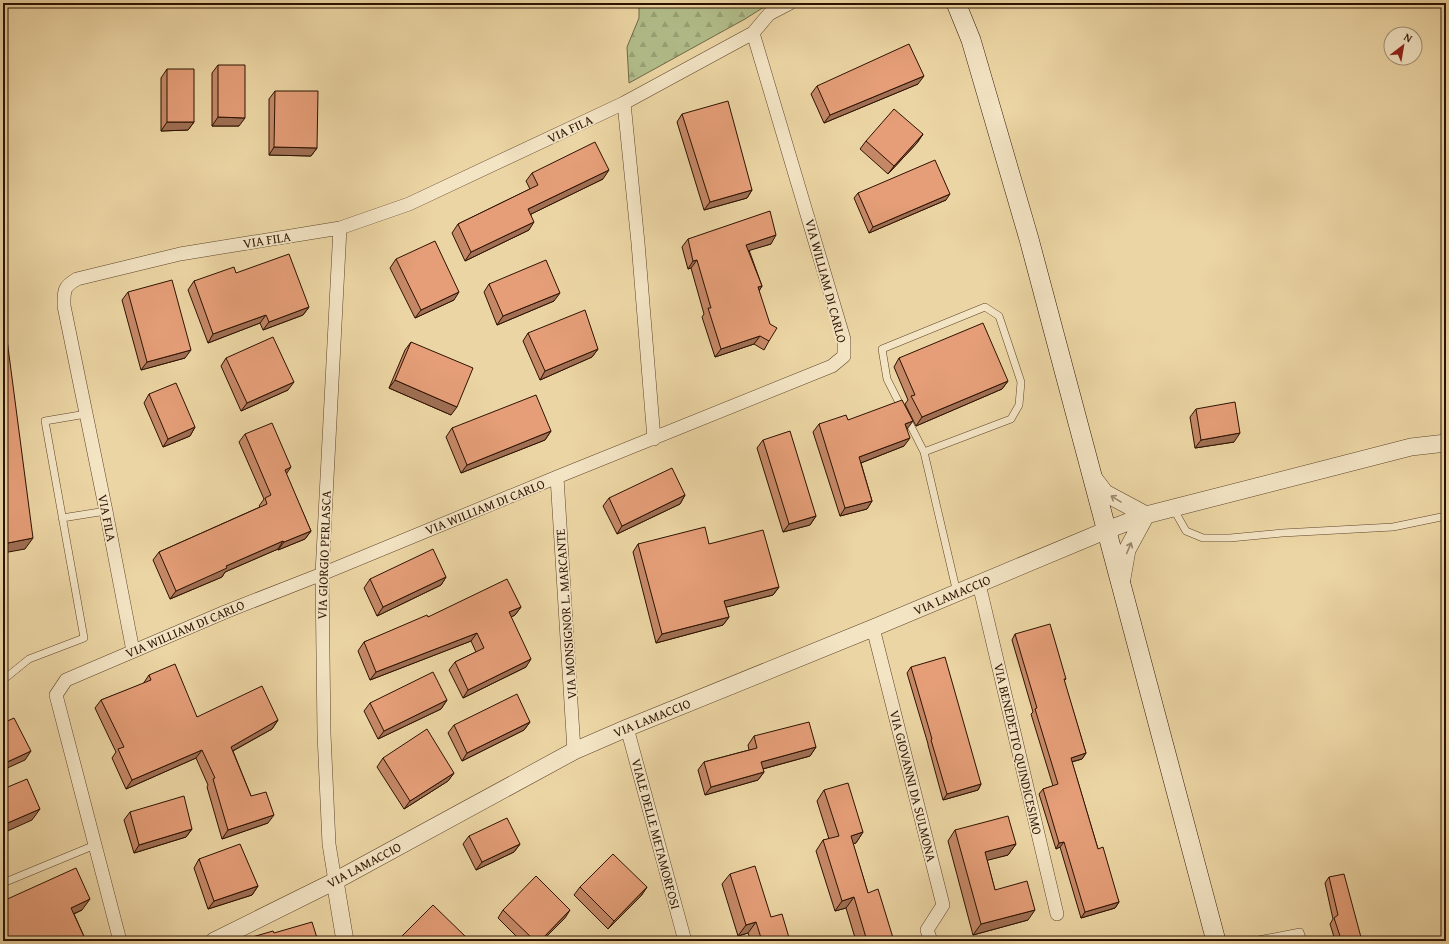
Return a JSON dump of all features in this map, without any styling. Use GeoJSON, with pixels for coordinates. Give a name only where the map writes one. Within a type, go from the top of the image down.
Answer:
{"type":"FeatureCollection","features":[{"type":"Feature","properties":{"kind":"main road"},"geometry":{"type":"LineString","coordinates":[[956,3],[971,40],[1027,231],[1121,584],[1218,937]]}},
{"type":"Feature","properties":{"kind":"street","name":"VIA FILA"},"geometry":{"type":"LineString","coordinates":[[133,651],[64,306],[64,294],[68,284],[77,279],[180,254],[340,228],[409,204],[624,103],[753,33],[769,14],[790,3]]}},
{"type":"Feature","properties":{"kind":"street","name":"VIA WILLIAM DI CARLO"},"geometry":{"type":"LineString","coordinates":[[120,941],[56,695],[66,680],[225,612],[322,574],[832,366],[844,356],[844,339],[753,33]]}},
{"type":"Feature","properties":{"kind":"street"},"geometry":{"type":"LineString","coordinates":[[624,103],[638,242],[654,439]]}},
{"type":"Feature","properties":{"kind":"street","name":"VIA GIORGIO PERLASCA"},"geometry":{"type":"LineString","coordinates":[[335,881],[330,844],[324,734],[322,574],[340,228]]}},
{"type":"Feature","properties":{"kind":"street","name":"VIA LAMACCIO"},"geometry":{"type":"LineString","coordinates":[[214,941],[335,881],[574,751],[1107,530],[1146,515],[1173,508],[1411,447],[1446,443]]}},
{"type":"Feature","properties":{"kind":"street"},"geometry":{"type":"LineString","coordinates":[[1092,476],[1105,493],[1146,515],[1127,550],[1121,584]]}},
{"type":"Feature","properties":{"kind":"street","name":"VIA MONSIGNOR L. MARCANTE"},"geometry":{"type":"LineString","coordinates":[[558,477],[574,751]]}},
{"type":"Feature","properties":{"kind":"street","name":"VIA BENEDETTO QUINDICESIMO"},"geometry":{"type":"LineString","coordinates":[[979,584],[1057,914]]}},
{"type":"Feature","properties":{"kind":"street","name":"VIA GIOVANNI DA SULMONA"},"geometry":{"type":"LineString","coordinates":[[873,628],[943,905],[927,930],[931,941]]}},
{"type":"Feature","properties":{"kind":"street","name":"VIALE DELLE METAMORFOSI"},"geometry":{"type":"LineString","coordinates":[[627,728],[686,941]]}},
{"type":"Feature","properties":{"kind":"street"},"geometry":{"type":"LineString","coordinates":[[335,881],[345,941]]}},
{"type":"Feature","properties":{"kind":"lane"},"geometry":{"type":"LineString","coordinates":[[924,452],[1011,419],[1019,405],[1021,382],[999,316],[985,307],[882,349],[887,379],[924,452],[957,593]]}},
{"type":"Feature","properties":{"kind":"lane"},"geometry":{"type":"LineString","coordinates":[[3,680],[29,658],[84,638],[44,421],[86,414]]}},
{"type":"Feature","properties":{"kind":"lane"},"geometry":{"type":"LineString","coordinates":[[1173,508],[1186,531],[1203,538],[1230,538],[1282,533],[1393,527],[1446,516]]}},
{"type":"Feature","properties":{"kind":"lane"},"geometry":{"type":"LineString","coordinates":[[62,518],[106,511]]}},
{"type":"Feature","properties":{"kind":"lane"},"geometry":{"type":"LineString","coordinates":[[3,883],[95,845]]}},
{"type":"Feature","properties":{"kind":"lane"},"geometry":{"type":"LineString","coordinates":[[1253,941],[1300,932],[1303,941]]}},
{"type":"Feature","properties":{"kind":"green space"},"geometry":{"type":"Polygon","coordinates":[[[639,3],[765,3],[764,7],[745,19],[629,83],[627,47],[639,18],[639,3]]]}},
{"type":"Feature","properties":{"kind":"building"},"geometry":{"type":"Polygon","coordinates":[[[909,44],[924,76],[830,115],[817,86],[909,44]]]}},
{"type":"Feature","properties":{"kind":"building"},"geometry":{"type":"Polygon","coordinates":[[[218,65],[245,65],[245,118],[218,117],[218,65]]]}},
{"type":"Feature","properties":{"kind":"building"},"geometry":{"type":"Polygon","coordinates":[[[167,69],[194,69],[194,122],[167,122],[167,69]]]}},
{"type":"Feature","properties":{"kind":"building"},"geometry":{"type":"Polygon","coordinates":[[[275,91],[318,91],[317,148],[274,147],[275,91]]]}},
{"type":"Feature","properties":{"kind":"building"},"geometry":{"type":"Polygon","coordinates":[[[728,101],[752,190],[710,202],[682,114],[728,101]]]}},
{"type":"Feature","properties":{"kind":"building"},"geometry":{"type":"Polygon","coordinates":[[[894,109],[923,134],[894,166],[866,141],[894,109]]]}},
{"type":"Feature","properties":{"kind":"building"},"geometry":{"type":"Polygon","coordinates":[[[595,142],[609,170],[528,209],[534,222],[471,252],[458,224],[538,185],[532,173],[595,142]]]}},
{"type":"Feature","properties":{"kind":"building"},"geometry":{"type":"Polygon","coordinates":[[[935,160],[950,194],[873,227],[858,193],[935,160]]]}},
{"type":"Feature","properties":{"kind":"building"},"geometry":{"type":"Polygon","coordinates":[[[770,211],[776,235],[746,245],[762,286],[758,287],[770,324],[777,328],[769,341],[760,336],[721,349],[708,308],[711,308],[697,260],[693,261],[688,239],[770,211]]]}},
{"type":"Feature","properties":{"kind":"building"},"geometry":{"type":"Polygon","coordinates":[[[435,241],[459,292],[421,310],[396,259],[435,241]]]}},
{"type":"Feature","properties":{"kind":"building"},"geometry":{"type":"Polygon","coordinates":[[[289,254],[309,307],[269,322],[266,315],[213,334],[194,281],[234,267],[236,273],[289,254]]]}},
{"type":"Feature","properties":{"kind":"building"},"geometry":{"type":"Polygon","coordinates":[[[546,260],[560,293],[503,316],[489,284],[546,260]]]}},
{"type":"Feature","properties":{"kind":"building"},"geometry":{"type":"Polygon","coordinates":[[[172,280],[191,350],[147,362],[128,292],[172,280]]]}},
{"type":"Feature","properties":{"kind":"building"},"geometry":{"type":"Polygon","coordinates":[[[585,310],[598,349],[545,371],[528,333],[585,310]]]}},
{"type":"Feature","properties":{"kind":"building"},"geometry":{"type":"Polygon","coordinates":[[[983,323],[1008,381],[922,417],[911,396],[915,395],[899,358],[983,323]]]}},
{"type":"Feature","properties":{"kind":"building"},"geometry":{"type":"Polygon","coordinates":[[[3,332],[6,332],[33,538],[3,544],[3,332]]]}},
{"type":"Feature","properties":{"kind":"building"},"geometry":{"type":"Polygon","coordinates":[[[273,337],[294,382],[247,403],[226,358],[273,337]]]}},
{"type":"Feature","properties":{"kind":"building"},"geometry":{"type":"Polygon","coordinates":[[[411,342],[473,368],[457,407],[395,380],[411,342]]]}},
{"type":"Feature","properties":{"kind":"building"},"geometry":{"type":"Polygon","coordinates":[[[176,383],[195,427],[168,439],[149,394],[176,383]]]}},
{"type":"Feature","properties":{"kind":"building"},"geometry":{"type":"Polygon","coordinates":[[[536,395],[551,431],[467,465],[452,428],[536,395]]]}},
{"type":"Feature","properties":{"kind":"building"},"geometry":{"type":"Polygon","coordinates":[[[902,400],[913,421],[905,424],[910,438],[859,457],[872,501],[845,508],[819,424],[846,415],[848,420],[902,400]]]}},
{"type":"Feature","properties":{"kind":"building"},"geometry":{"type":"Polygon","coordinates":[[[1235,402],[1240,433],[1201,440],[1196,409],[1235,402]]]}},
{"type":"Feature","properties":{"kind":"building"},"geometry":{"type":"Polygon","coordinates":[[[272,423],[291,467],[285,470],[311,531],[284,542],[283,541],[226,566],[227,568],[176,591],[159,552],[267,504],[265,498],[271,495],[245,434],[272,423]]]}},
{"type":"Feature","properties":{"kind":"building"},"geometry":{"type":"Polygon","coordinates":[[[790,431],[816,516],[789,524],[763,440],[790,431]]]}},
{"type":"Feature","properties":{"kind":"building"},"geometry":{"type":"Polygon","coordinates":[[[672,468],[685,495],[622,526],[609,498],[672,468]]]}},
{"type":"Feature","properties":{"kind":"building"},"geometry":{"type":"Polygon","coordinates":[[[705,527],[709,544],[763,530],[779,587],[724,601],[729,617],[662,634],[638,544],[705,527]]]}},
{"type":"Feature","properties":{"kind":"building"},"geometry":{"type":"Polygon","coordinates":[[[433,549],[446,577],[383,607],[370,579],[433,549]]]}},
{"type":"Feature","properties":{"kind":"building"},"geometry":{"type":"Polygon","coordinates":[[[507,579],[521,607],[509,612],[531,659],[468,690],[455,662],[484,648],[477,633],[376,672],[364,642],[427,615],[428,617],[507,579]]]}},
{"type":"Feature","properties":{"kind":"building"},"geometry":{"type":"Polygon","coordinates":[[[1050,624],[1066,679],[1064,679],[1086,753],[1071,758],[1098,849],[1103,847],[1119,902],[1085,912],[1064,842],[1059,843],[1043,789],[1058,784],[1035,709],[1037,708],[1015,634],[1050,624]]]}},
{"type":"Feature","properties":{"kind":"building"},"geometry":{"type":"Polygon","coordinates":[[[945,657],[981,784],[947,794],[911,667],[945,657]]]}},
{"type":"Feature","properties":{"kind":"building"},"geometry":{"type":"Polygon","coordinates":[[[175,664],[197,717],[262,686],[278,720],[231,747],[251,796],[266,792],[274,815],[228,830],[213,779],[215,778],[202,750],[132,780],[118,749],[124,747],[101,700],[151,680],[149,675],[175,664]]]}},
{"type":"Feature","properties":{"kind":"building"},"geometry":{"type":"Polygon","coordinates":[[[433,672],[447,700],[384,731],[370,703],[433,672]]]}},
{"type":"Feature","properties":{"kind":"building"},"geometry":{"type":"Polygon","coordinates":[[[517,694],[530,722],[467,753],[454,725],[517,694]]]}},
{"type":"Feature","properties":{"kind":"building"},"geometry":{"type":"Polygon","coordinates":[[[14,718],[31,751],[3,764],[3,723],[14,718]]]}},
{"type":"Feature","properties":{"kind":"building"},"geometry":{"type":"Polygon","coordinates":[[[809,722],[816,747],[761,762],[764,772],[711,787],[704,762],[757,748],[754,736],[809,722]]]}},
{"type":"Feature","properties":{"kind":"building"},"geometry":{"type":"Polygon","coordinates":[[[427,729],[454,773],[410,801],[383,758],[427,729]]]}},
{"type":"Feature","properties":{"kind":"building"},"geometry":{"type":"Polygon","coordinates":[[[27,779],[40,809],[3,825],[3,789],[27,779]]]}},
{"type":"Feature","properties":{"kind":"building"},"geometry":{"type":"Polygon","coordinates":[[[848,783],[863,832],[851,836],[868,893],[878,889],[894,941],[867,941],[854,897],[842,901],[823,840],[839,836],[824,790],[848,783]]]}},
{"type":"Feature","properties":{"kind":"building"},"geometry":{"type":"Polygon","coordinates":[[[184,796],[192,829],[139,845],[130,812],[184,796]]]}},
{"type":"Feature","properties":{"kind":"building"},"geometry":{"type":"Polygon","coordinates":[[[1008,816],[1016,844],[985,852],[995,890],[1027,881],[1035,910],[981,924],[955,830],[1008,816]]]}},
{"type":"Feature","properties":{"kind":"building"},"geometry":{"type":"Polygon","coordinates":[[[507,818],[520,844],[482,862],[469,836],[507,818]]]}},
{"type":"Feature","properties":{"kind":"building"},"geometry":{"type":"Polygon","coordinates":[[[240,844],[258,886],[214,901],[199,859],[240,844]]]}},
{"type":"Feature","properties":{"kind":"building"},"geometry":{"type":"Polygon","coordinates":[[[613,854],[647,887],[614,921],[580,887],[613,854]]]}},
{"type":"Feature","properties":{"kind":"building"},"geometry":{"type":"Polygon","coordinates":[[[755,866],[771,917],[782,914],[790,941],[762,941],[756,922],[746,925],[730,874],[755,866]]]}},
{"type":"Feature","properties":{"kind":"building"},"geometry":{"type":"Polygon","coordinates":[[[76,868],[90,899],[71,908],[86,941],[10,941],[3,925],[3,901],[76,868]]]}},
{"type":"Feature","properties":{"kind":"building"},"geometry":{"type":"Polygon","coordinates":[[[1344,874],[1362,941],[1333,941],[1341,939],[1334,918],[1338,915],[1329,877],[1344,874]]]}},
{"type":"Feature","properties":{"kind":"building"},"geometry":{"type":"Polygon","coordinates":[[[536,876],[570,910],[540,941],[535,941],[503,910],[536,876]]]}},
{"type":"Feature","properties":{"kind":"building"},"geometry":{"type":"Polygon","coordinates":[[[433,905],[467,938],[464,941],[403,941],[400,938],[433,905]]]}},
{"type":"Feature","properties":{"kind":"building"},"geometry":{"type":"Polygon","coordinates":[[[312,922],[318,941],[249,941],[249,938],[273,931],[274,933],[312,922]]]}}]}
